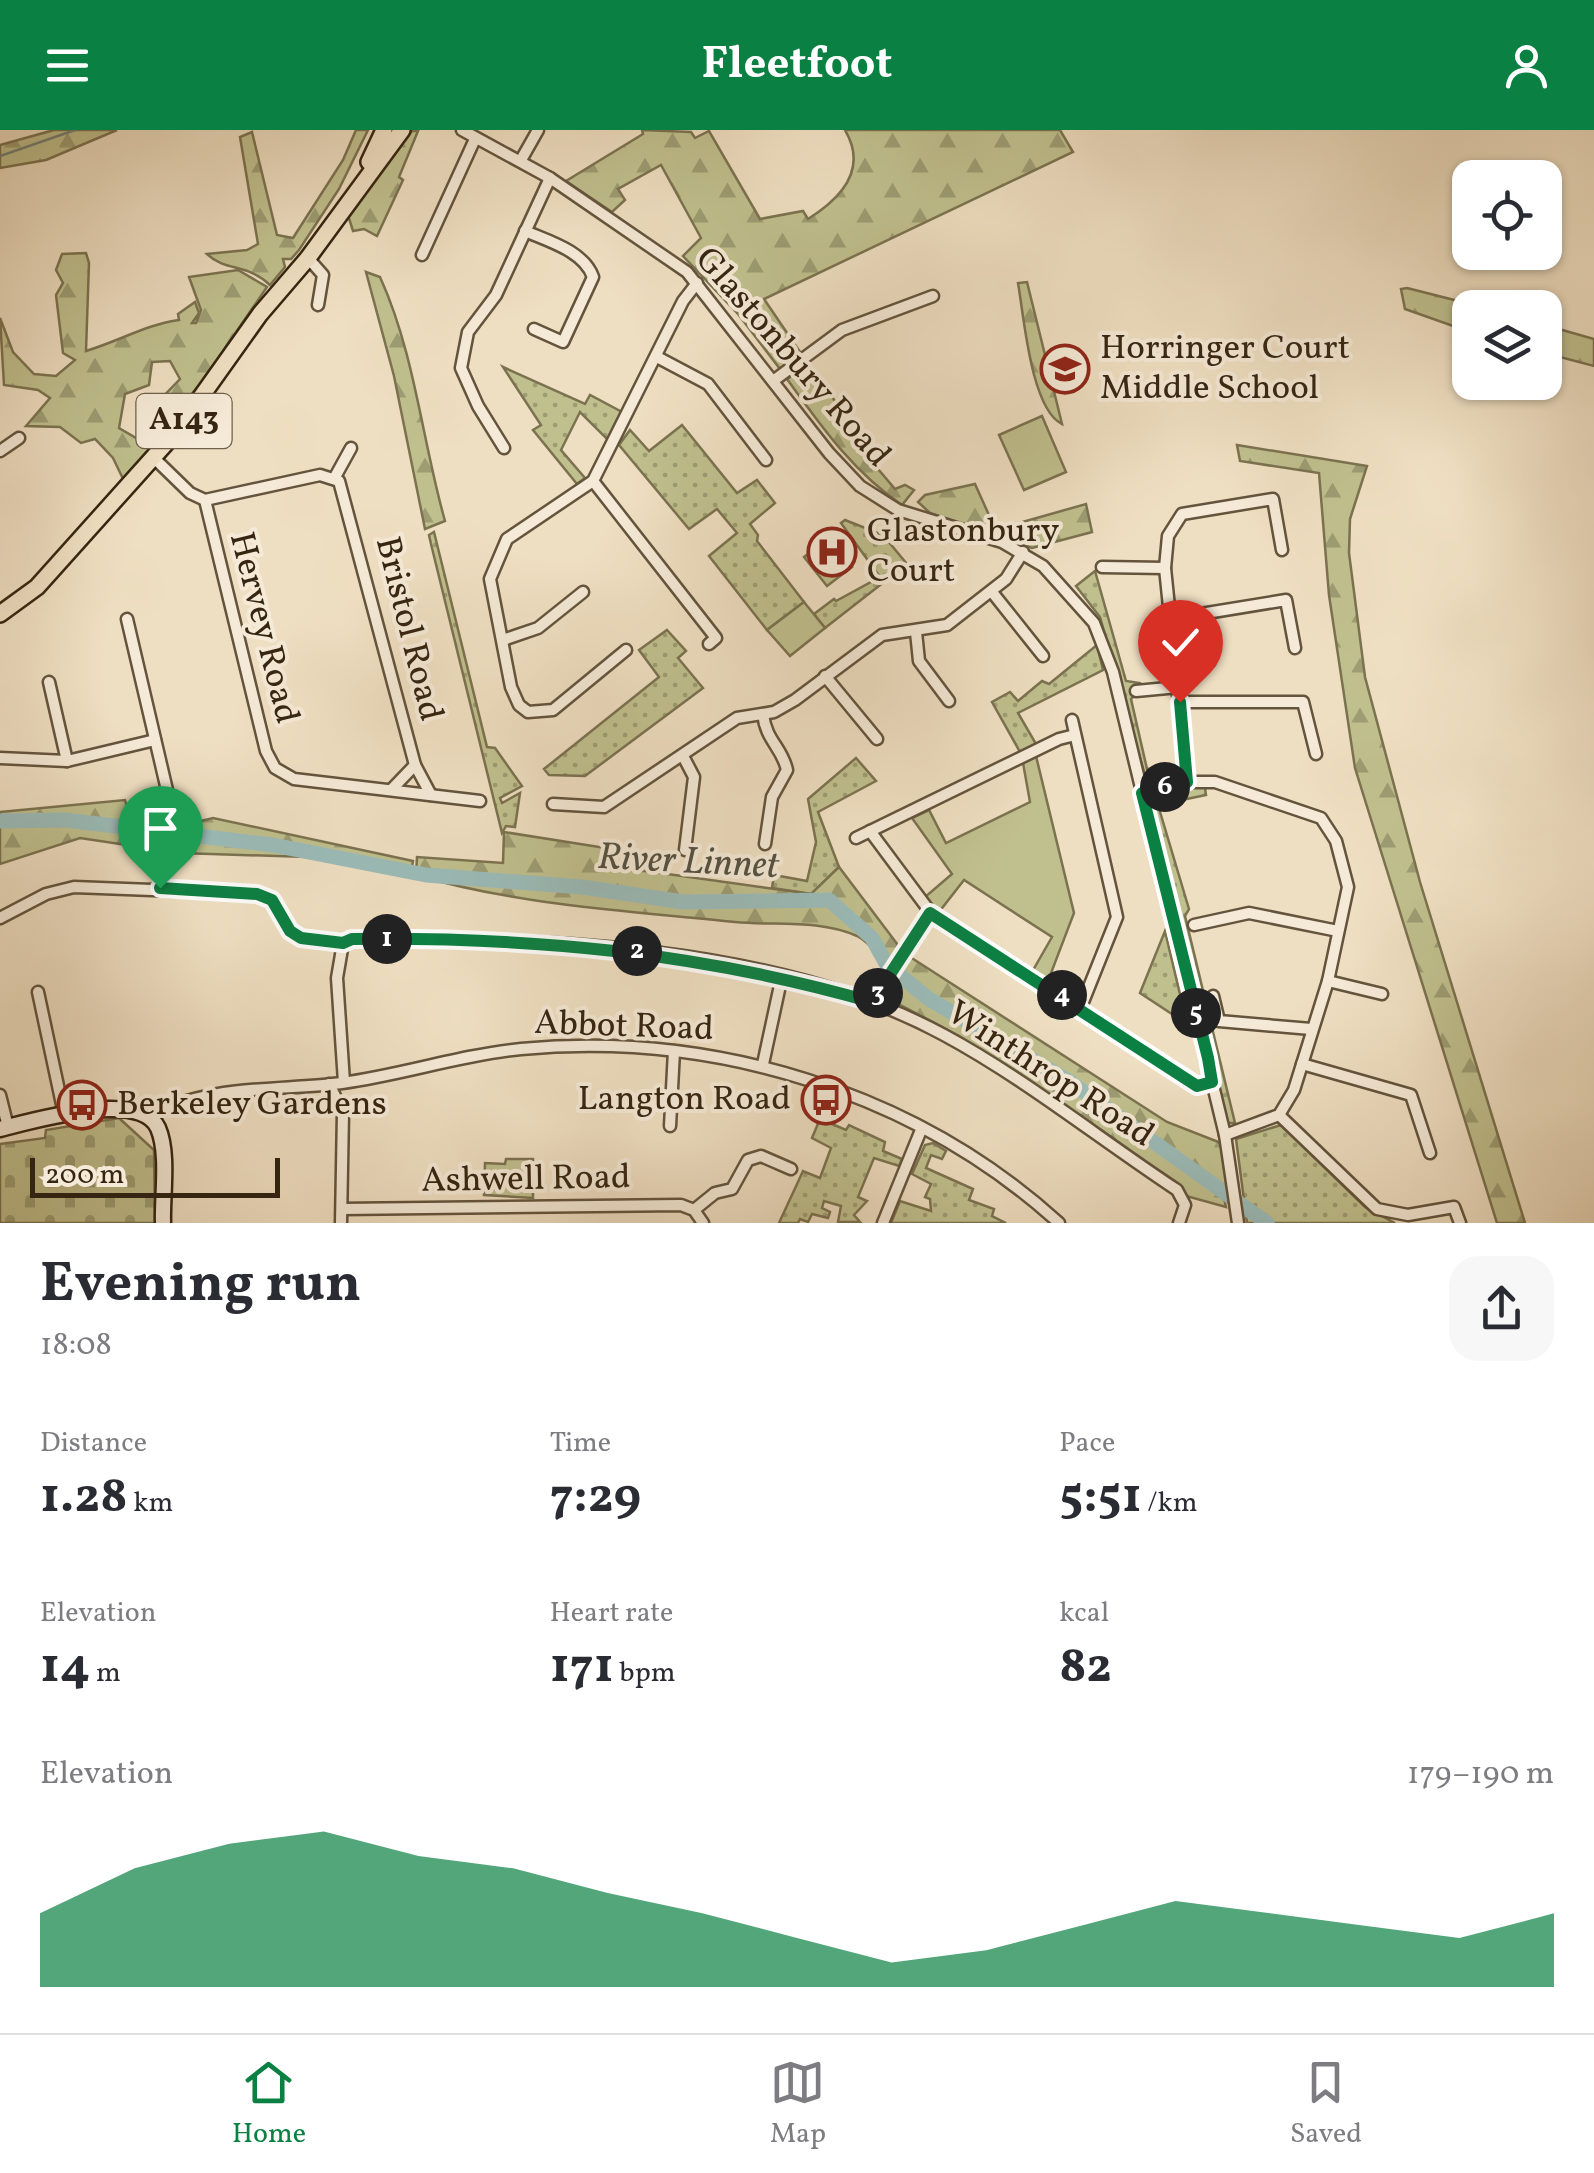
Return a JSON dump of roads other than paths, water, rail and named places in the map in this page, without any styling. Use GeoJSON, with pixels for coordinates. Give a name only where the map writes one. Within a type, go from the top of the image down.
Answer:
{"type":"FeatureCollection","features":[{"type":"Feature","properties":{"kind":"main road","name":"A143"},"geometry":{"type":"LineString","coordinates":[[354,193],[384,130]]}},
{"type":"Feature","properties":{"kind":"main road","name":"A143"},"geometry":{"type":"LineString","coordinates":[[0,614],[37,587],[154,458],[402,130]]}},
{"type":"Feature","properties":{"kind":"street","name":"Glastonbury Road"},"geometry":{"type":"LineString","coordinates":[[462,130],[550,178],[676,263],[697,284],[828,453],[880,500],[908,514],[1022,552],[1070,591],[1094,623],[1106,646],[1225,1136],[1238,1223]]}},
{"type":"Feature","properties":{"kind":"street"},"geometry":{"type":"LineString","coordinates":[[521,160],[538,130]]}},
{"type":"Feature","properties":{"kind":"street"},"geometry":{"type":"LineString","coordinates":[[422,255],[476,139]]}},
{"type":"Feature","properties":{"kind":"street"},"geometry":{"type":"LineString","coordinates":[[504,448],[478,406],[461,368],[468,332],[496,295],[550,178]]}},
{"type":"Feature","properties":{"kind":"street"},"geometry":{"type":"LineString","coordinates":[[525,232],[572,254],[591,270],[590,290],[563,342],[534,329]]}},
{"type":"Feature","properties":{"kind":"street"},"geometry":{"type":"LineString","coordinates":[[308,258],[323,275],[318,305]]}},
{"type":"Feature","properties":{"kind":"street"},"geometry":{"type":"LineString","coordinates":[[626,650],[553,710],[528,712],[514,695],[490,579],[507,539],[593,482],[683,301],[697,284]]}},
{"type":"Feature","properties":{"kind":"street"},"geometry":{"type":"LineString","coordinates":[[773,381],[842,330],[933,296]]}},
{"type":"Feature","properties":{"kind":"street"},"geometry":{"type":"LineString","coordinates":[[657,357],[708,384],[766,460]]}},
{"type":"Feature","properties":{"kind":"street"},"geometry":{"type":"LineString","coordinates":[[0,451],[19,438]]}},
{"type":"Feature","properties":{"kind":"street"},"geometry":{"type":"LineString","coordinates":[[154,458],[193,496],[205,500],[316,475],[334,477],[352,448]]}},
{"type":"Feature","properties":{"kind":"street","name":"Bristol Road"},"geometry":{"type":"LineString","coordinates":[[334,477],[344,491],[414,765],[431,795]]}},
{"type":"Feature","properties":{"kind":"street"},"geometry":{"type":"LineString","coordinates":[[593,482],[716,638],[710,644]]}},
{"type":"Feature","properties":{"kind":"street"},"geometry":{"type":"LineString","coordinates":[[1187,782],[1165,568],[1168,536],[1182,514],[1274,499],[1282,550]]}},
{"type":"Feature","properties":{"kind":"street","name":"Hervey Road"},"geometry":{"type":"LineString","coordinates":[[205,500],[270,760],[283,775],[480,801]]}},
{"type":"Feature","properties":{"kind":"street"},"geometry":{"type":"LineString","coordinates":[[553,804],[604,807],[737,718],[785,706],[882,635],[948,625],[1006,579],[1022,552]]}},
{"type":"Feature","properties":{"kind":"street"},"geometry":{"type":"LineString","coordinates":[[1102,567],[1165,568]]}},
{"type":"Feature","properties":{"kind":"street"},"geometry":{"type":"LineString","coordinates":[[504,640],[538,628],[583,592]]}},
{"type":"Feature","properties":{"kind":"street"},"geometry":{"type":"LineString","coordinates":[[992,592],[1042,656]]}},
{"type":"Feature","properties":{"kind":"street"},"geometry":{"type":"LineString","coordinates":[[1170,618],[1286,600],[1296,648]]}},
{"type":"Feature","properties":{"kind":"street"},"geometry":{"type":"LineString","coordinates":[[127,619],[174,820]]}},
{"type":"Feature","properties":{"kind":"street"},"geometry":{"type":"LineString","coordinates":[[916,632],[919,661],[949,701]]}},
{"type":"Feature","properties":{"kind":"street"},"geometry":{"type":"LineString","coordinates":[[825,676],[876,739]]}},
{"type":"Feature","properties":{"kind":"street"},"geometry":{"type":"LineString","coordinates":[[49,682],[68,760]]}},
{"type":"Feature","properties":{"kind":"street"},"geometry":{"type":"LineString","coordinates":[[1139,688],[1178,687]]}},
{"type":"Feature","properties":{"kind":"street"},"geometry":{"type":"LineString","coordinates":[[1180,702],[1303,702],[1316,754]]}},
{"type":"Feature","properties":{"kind":"street"},"geometry":{"type":"LineString","coordinates":[[763,714],[767,738],[784,759],[787,770],[770,804],[765,844]]}},
{"type":"Feature","properties":{"kind":"street"},"geometry":{"type":"LineString","coordinates":[[1072,720],[1117,917],[1081,1007]]}},
{"type":"Feature","properties":{"kind":"street"},"geometry":{"type":"LineString","coordinates":[[856,838],[1059,738],[1075,735]]}},
{"type":"Feature","properties":{"kind":"street"},"geometry":{"type":"LineString","coordinates":[[0,758],[68,760],[154,740]]}},
{"type":"Feature","properties":{"kind":"street"},"geometry":{"type":"LineString","coordinates":[[683,756],[694,777],[685,850]]}},
{"type":"Feature","properties":{"kind":"street"},"geometry":{"type":"LineString","coordinates":[[390,790],[414,765]]}},
{"type":"Feature","properties":{"kind":"street"},"geometry":{"type":"LineString","coordinates":[[1142,793],[1187,782],[1215,782],[1321,818],[1336,840],[1348,887],[1328,981],[1294,1090],[1279,1115],[1225,1136]]}},
{"type":"Feature","properties":{"kind":"street"},"geometry":{"type":"LineString","coordinates":[[870,831],[930,913],[1081,1007],[1197,1086],[1212,1082]]}},
{"type":"Feature","properties":{"kind":"street","name":"Winthrop Road"},"geometry":{"type":"LineString","coordinates":[[0,918],[46,894],[74,887],[257,894],[272,900],[290,931],[301,938],[343,943],[352,939],[518,940],[650,952],[782,976],[872,1002],[945,1036],[1178,1190],[1185,1205],[1179,1223]]}},
{"type":"Feature","properties":{"kind":"street"},"geometry":{"type":"LineString","coordinates":[[872,1002],[930,913]]}},
{"type":"Feature","properties":{"kind":"street"},"geometry":{"type":"LineString","coordinates":[[1194,924],[1248,913],[1338,931]]}},
{"type":"Feature","properties":{"kind":"street"},"geometry":{"type":"LineString","coordinates":[[343,943],[336,978],[344,1082]]}},
{"type":"Feature","properties":{"kind":"street"},"geometry":{"type":"LineString","coordinates":[[764,1064],[782,976]]}},
{"type":"Feature","properties":{"kind":"street"},"geometry":{"type":"LineString","coordinates":[[1328,981],[1382,994]]}},
{"type":"Feature","properties":{"kind":"street"},"geometry":{"type":"LineString","coordinates":[[38,992],[64,1114]]}},
{"type":"Feature","properties":{"kind":"street"},"geometry":{"type":"LineString","coordinates":[[1213,996],[1220,1021],[1311,1029]]}},
{"type":"Feature","properties":{"kind":"street","name":"Abbot Road"},"geometry":{"type":"LineString","coordinates":[[150,1117],[163,1109],[212,1097],[344,1082],[520,1049],[674,1051],[764,1064],[852,1095],[996,1169],[1059,1223]]}},
{"type":"Feature","properties":{"kind":"street"},"geometry":{"type":"LineString","coordinates":[[670,1126],[674,1051]]}},
{"type":"Feature","properties":{"kind":"street"},"geometry":{"type":"LineString","coordinates":[[1302,1064],[1411,1095],[1430,1153]]}},
{"type":"Feature","properties":{"kind":"street"},"geometry":{"type":"LineString","coordinates":[[329,1084],[342,1112],[342,1223]]}},
{"type":"Feature","properties":{"kind":"street"},"geometry":{"type":"LineString","coordinates":[[0,1095],[4,1128],[64,1114],[124,1110],[150,1117],[160,1132],[162,1223]]}},
{"type":"Feature","properties":{"kind":"street"},"geometry":{"type":"LineString","coordinates":[[1279,1115],[1377,1210],[1408,1214],[1454,1207],[1460,1223]]}},
{"type":"Feature","properties":{"kind":"street"},"geometry":{"type":"LineString","coordinates":[[884,1223],[921,1130]]}},
{"type":"Feature","properties":{"kind":"street"},"geometry":{"type":"LineString","coordinates":[[704,1223],[694,1210],[714,1194],[732,1189],[748,1160],[761,1156],[791,1169]]}},
{"type":"Feature","properties":{"kind":"street","name":"Ashwell Road"},"geometry":{"type":"LineString","coordinates":[[342,1209],[681,1205],[694,1210]]}},
{"type":"Feature","properties":{"kind":"waterway"},"geometry":{"type":"LineString","coordinates":[[0,156],[75,130]]}},
{"type":"Feature","properties":{"kind":"waterway","name":"River Linnet"},"geometry":{"type":"LineString","coordinates":[[0,821],[65,820],[273,845],[426,875],[582,887],[683,902],[829,900],[872,938],[887,965],[929,999],[1070,1082],[1267,1223]]}},
{"type":"Feature","properties":{"kind":"place","name":"Horringer Court Middle School"},"geometry":{"type":"Point","coordinates":[1065,369]}},
{"type":"Feature","properties":{"kind":"place","name":"Glastonbury Court"},"geometry":{"type":"Point","coordinates":[832,552]}},
{"type":"Feature","properties":{"kind":"place","name":"Langton Road"},"geometry":{"type":"Point","coordinates":[826,1100]}},
{"type":"Feature","properties":{"kind":"place","name":"Berkeley Gardens"},"geometry":{"type":"Point","coordinates":[82,1105]}}]}
